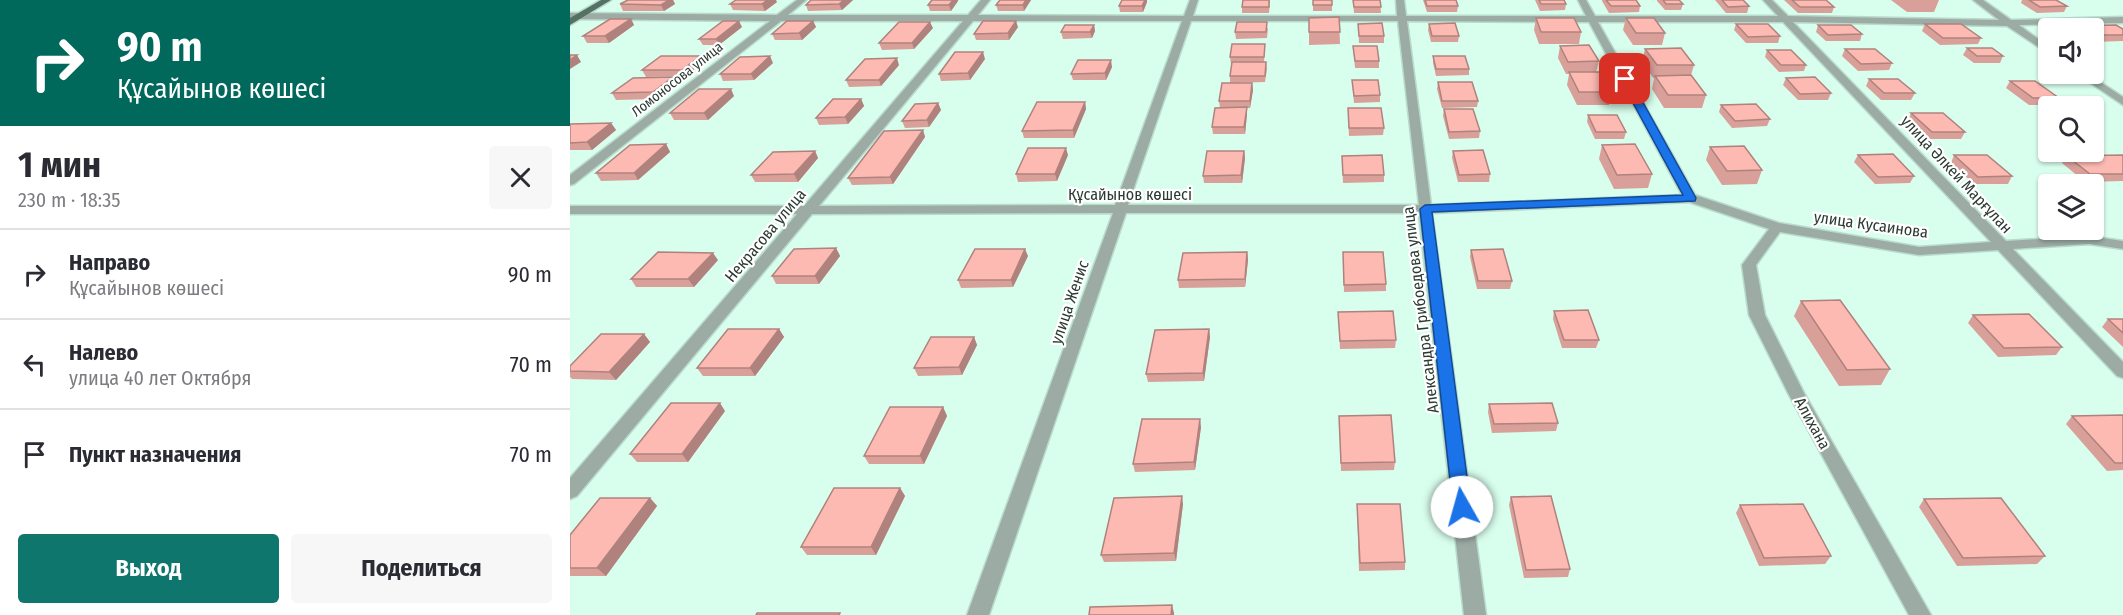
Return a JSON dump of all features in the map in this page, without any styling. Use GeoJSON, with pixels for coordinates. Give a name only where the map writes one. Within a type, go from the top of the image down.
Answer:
{"type":"FeatureCollection","features":[{"type":"Feature","properties":{"kind":"main road"},"geometry":{"type":"LineString","coordinates":[[570,22],[575,16],[607,0]]}},
{"type":"Feature","properties":{"kind":"street","name":"Ломоносова улица"},"geometry":{"type":"LineString","coordinates":[[570,181],[802,0]]}},
{"type":"Feature","properties":{"kind":"street","name":"Некрасова улица"},"geometry":{"type":"LineString","coordinates":[[570,491],[986,0]]}},
{"type":"Feature","properties":{"kind":"street","name":"улица Женис"},"geometry":{"type":"LineString","coordinates":[[978,615],[1194,0]]}},
{"type":"Feature","properties":{"kind":"street","name":"Александра Грибоедова улица"},"geometry":{"type":"LineString","coordinates":[[1400,0],[1475,615]]}},
{"type":"Feature","properties":{"kind":"street"},"geometry":{"type":"LineString","coordinates":[[1582,0],[1690,198]]}},
{"type":"Feature","properties":{"kind":"street","name":"улица Әлкей Марғұлан"},"geometry":{"type":"LineString","coordinates":[[1767,0],[2123,372]]}},
{"type":"Feature","properties":{"kind":"street"},"geometry":{"type":"LineString","coordinates":[[1977,0],[2038,43]]}},
{"type":"Feature","properties":{"kind":"street"},"geometry":{"type":"LineString","coordinates":[[575,16],[1786,19],[2008,23],[2123,20]]}},
{"type":"Feature","properties":{"kind":"street"},"geometry":{"type":"LineString","coordinates":[[2097,84],[2123,102]]}},
{"type":"Feature","properties":{"kind":"street","name":"Құсайынов көшесі"},"geometry":{"type":"LineString","coordinates":[[570,210],[1425,209],[1690,198]]}},
{"type":"Feature","properties":{"kind":"street","name":"улица Кусаинова"},"geometry":{"type":"LineString","coordinates":[[1690,198],[1777,227],[1919,251],[2089,240],[2123,245]]}},
{"type":"Feature","properties":{"kind":"street","name":"Алихана"},"geometry":{"type":"LineString","coordinates":[[1777,227],[1749,265],[1757,315],[1796,393],[1920,615]]}},
{"type":"Feature","properties":{"kind":"building"},"geometry":{"type":"Polygon","coordinates":[[[628,0],[669,0],[661,5],[620,4],[628,0]]]}},
{"type":"Feature","properties":{"kind":"building"},"geometry":{"type":"Polygon","coordinates":[[[736,0],[768,0],[762,4],[730,4],[736,0]]]}},
{"type":"Feature","properties":{"kind":"building"},"geometry":{"type":"Polygon","coordinates":[[[811,0],[844,0],[839,4],[806,5],[811,0]]]}},
{"type":"Feature","properties":{"kind":"building"},"geometry":{"type":"Polygon","coordinates":[[[932,0],[953,0],[949,5],[928,5],[932,0]]]}},
{"type":"Feature","properties":{"kind":"building"},"geometry":{"type":"Polygon","coordinates":[[[1000,0],[1026,0],[1023,5],[996,5],[1000,0]]]}},
{"type":"Feature","properties":{"kind":"building"},"geometry":{"type":"Polygon","coordinates":[[[1122,0],[1145,0],[1142,6],[1119,6],[1122,0]]]}},
{"type":"Feature","properties":{"kind":"building"},"geometry":{"type":"Polygon","coordinates":[[[1243,0],[1269,0],[1269,7],[1242,7],[1243,0]]]}},
{"type":"Feature","properties":{"kind":"building"},"geometry":{"type":"Polygon","coordinates":[[[1313,0],[1332,0],[1332,5],[1313,5],[1313,0]]]}},
{"type":"Feature","properties":{"kind":"building"},"geometry":{"type":"Polygon","coordinates":[[[1353,0],[1380,0],[1381,7],[1354,7],[1353,0]]]}},
{"type":"Feature","properties":{"kind":"building"},"geometry":{"type":"Polygon","coordinates":[[[1425,0],[1456,0],[1458,6],[1427,6],[1425,0]]]}},
{"type":"Feature","properties":{"kind":"building"},"geometry":{"type":"Polygon","coordinates":[[[1539,0],[1564,0],[1566,4],[1541,4],[1539,0]]]}},
{"type":"Feature","properties":{"kind":"building"},"geometry":{"type":"Polygon","coordinates":[[[1606,0],[1636,0],[1640,6],[1611,6],[1606,0]]]}},
{"type":"Feature","properties":{"kind":"building"},"geometry":{"type":"Polygon","coordinates":[[[1663,0],[1679,0],[1683,4],[1666,4],[1663,0]]]}},
{"type":"Feature","properties":{"kind":"building"},"geometry":{"type":"Polygon","coordinates":[[[1722,0],[1743,0],[1749,6],[1728,7],[1722,0]]]}},
{"type":"Feature","properties":{"kind":"building"},"geometry":{"type":"Polygon","coordinates":[[[1792,0],[1826,0],[1834,7],[1800,7],[1792,0]]]}},
{"type":"Feature","properties":{"kind":"building"},"geometry":{"type":"Polygon","coordinates":[[[2029,0],[2056,0],[2067,6],[2040,7],[2029,0]]]}},
{"type":"Feature","properties":{"kind":"building"},"geometry":{"type":"Polygon","coordinates":[[[1339,17],[1340,32],[1309,32],[1309,18],[1339,17]]]}},
{"type":"Feature","properties":{"kind":"building"},"geometry":{"type":"Polygon","coordinates":[[[1536,18],[1574,18],[1581,32],[1541,32],[1536,18]]]}},
{"type":"Feature","properties":{"kind":"building"},"geometry":{"type":"Polygon","coordinates":[[[1626,18],[1654,18],[1665,33],[1636,33],[1626,18]]]}},
{"type":"Feature","properties":{"kind":"building"},"geometry":{"type":"Polygon","coordinates":[[[610,19],[631,19],[605,36],[583,36],[610,19]]]}},
{"type":"Feature","properties":{"kind":"building"},"geometry":{"type":"Polygon","coordinates":[[[723,21],[739,21],[716,39],[699,39],[723,21]]]}},
{"type":"Feature","properties":{"kind":"building"},"geometry":{"type":"Polygon","coordinates":[[[787,21],[813,21],[799,33],[772,34],[787,21]]]}},
{"type":"Feature","properties":{"kind":"building"},"geometry":{"type":"Polygon","coordinates":[[[983,21],[1016,21],[1008,33],[974,34],[983,21]]]}},
{"type":"Feature","properties":{"kind":"building"},"geometry":{"type":"Polygon","coordinates":[[[899,22],[930,22],[912,43],[879,43],[899,22]]]}},
{"type":"Feature","properties":{"kind":"building"},"geometry":{"type":"Polygon","coordinates":[[[1237,22],[1267,22],[1266,32],[1235,32],[1237,22]]]}},
{"type":"Feature","properties":{"kind":"building"},"geometry":{"type":"Polygon","coordinates":[[[1382,23],[1384,36],[1359,36],[1358,24],[1382,23]]]}},
{"type":"Feature","properties":{"kind":"building"},"geometry":{"type":"Polygon","coordinates":[[[1455,23],[1459,36],[1432,36],[1429,24],[1455,23]]]}},
{"type":"Feature","properties":{"kind":"building"},"geometry":{"type":"Polygon","coordinates":[[[1736,24],[1768,24],[1780,36],[1748,37],[1736,24]]]}},
{"type":"Feature","properties":{"kind":"building"},"geometry":{"type":"Polygon","coordinates":[[[1925,24],[1961,24],[1981,38],[1943,38],[1925,24]]]}},
{"type":"Feature","properties":{"kind":"building"},"geometry":{"type":"Polygon","coordinates":[[[1065,25],[1094,25],[1090,32],[1061,32],[1065,25]]]}},
{"type":"Feature","properties":{"kind":"building"},"geometry":{"type":"Polygon","coordinates":[[[1818,25],[1851,25],[1862,34],[1828,35],[1818,25]]]}},
{"type":"Feature","properties":{"kind":"building"},"geometry":{"type":"Polygon","coordinates":[[[2104,25],[2116,25],[2123,29],[2123,35],[2104,35],[2104,25]]]}},
{"type":"Feature","properties":{"kind":"building"},"geometry":{"type":"Polygon","coordinates":[[[1232,44],[1265,44],[1264,57],[1230,57],[1232,44]]]}},
{"type":"Feature","properties":{"kind":"building"},"geometry":{"type":"Polygon","coordinates":[[[1589,45],[1599,61],[1568,62],[1560,46],[1589,45]]]}},
{"type":"Feature","properties":{"kind":"building"},"geometry":{"type":"Polygon","coordinates":[[[1353,46],[1377,46],[1379,61],[1355,61],[1353,46]]]}},
{"type":"Feature","properties":{"kind":"building"},"geometry":{"type":"Polygon","coordinates":[[[1681,48],[1694,65],[1657,65],[1645,49],[1681,48]]]}},
{"type":"Feature","properties":{"kind":"building"},"geometry":{"type":"Polygon","coordinates":[[[1967,48],[1992,48],[2003,56],[1977,56],[1967,48]]]}},
{"type":"Feature","properties":{"kind":"building"},"geometry":{"type":"Polygon","coordinates":[[[1845,49],[1875,49],[1892,63],[1861,64],[1845,49]]]}},
{"type":"Feature","properties":{"kind":"building"},"geometry":{"type":"Polygon","coordinates":[[[1767,50],[1791,50],[1806,65],[1781,65],[1767,50]]]}},
{"type":"Feature","properties":{"kind":"building"},"geometry":{"type":"Polygon","coordinates":[[[955,52],[983,52],[968,73],[939,74],[955,52]]]}},
{"type":"Feature","properties":{"kind":"building"},"geometry":{"type":"Polygon","coordinates":[[[661,56],[700,56],[682,70],[642,70],[661,56]]]}},
{"type":"Feature","properties":{"kind":"building"},"geometry":{"type":"Polygon","coordinates":[[[770,56],[751,74],[720,74],[740,57],[770,56]]]}},
{"type":"Feature","properties":{"kind":"building"},"geometry":{"type":"Polygon","coordinates":[[[1433,56],[1465,56],[1469,69],[1436,69],[1433,56]]]}},
{"type":"Feature","properties":{"kind":"building"},"geometry":{"type":"Polygon","coordinates":[[[897,58],[879,80],[846,80],[865,59],[897,58]]]}},
{"type":"Feature","properties":{"kind":"building"},"geometry":{"type":"Polygon","coordinates":[[[1078,60],[1111,60],[1105,73],[1071,74],[1078,60]]]}},
{"type":"Feature","properties":{"kind":"building"},"geometry":{"type":"Polygon","coordinates":[[[1232,62],[1266,62],[1265,76],[1230,76],[1232,62]]]}},
{"type":"Feature","properties":{"kind":"building"},"geometry":{"type":"Polygon","coordinates":[[[1569,72],[1600,72],[1612,92],[1579,92],[1569,72]]]}},
{"type":"Feature","properties":{"kind":"building"},"geometry":{"type":"Polygon","coordinates":[[[1691,75],[1706,95],[1668,95],[1655,76],[1691,75]]]}},
{"type":"Feature","properties":{"kind":"building"},"geometry":{"type":"Polygon","coordinates":[[[673,77],[653,92],[612,93],[633,78],[673,77]]]}},
{"type":"Feature","properties":{"kind":"building"},"geometry":{"type":"Polygon","coordinates":[[[1815,77],[1831,93],[1800,94],[1786,78],[1815,77]]]}},
{"type":"Feature","properties":{"kind":"building"},"geometry":{"type":"Polygon","coordinates":[[[1869,79],[1898,79],[1915,93],[1884,93],[1869,79]]]}},
{"type":"Feature","properties":{"kind":"building"},"geometry":{"type":"Polygon","coordinates":[[[1352,80],[1378,80],[1380,95],[1354,96],[1352,80]]]}},
{"type":"Feature","properties":{"kind":"building"},"geometry":{"type":"Polygon","coordinates":[[[2010,81],[2035,81],[2056,96],[2033,98],[2010,81]]]}},
{"type":"Feature","properties":{"kind":"building"},"geometry":{"type":"Polygon","coordinates":[[[1438,82],[1472,82],[1478,101],[1442,101],[1438,82]]]}},
{"type":"Feature","properties":{"kind":"building"},"geometry":{"type":"Polygon","coordinates":[[[1222,83],[1252,83],[1250,101],[1219,101],[1222,83]]]}},
{"type":"Feature","properties":{"kind":"building"},"geometry":{"type":"Polygon","coordinates":[[[699,89],[731,89],[704,113],[670,113],[699,89]]]}},
{"type":"Feature","properties":{"kind":"building"},"geometry":{"type":"Polygon","coordinates":[[[833,99],[861,99],[845,117],[816,118],[833,99]]]}},
{"type":"Feature","properties":{"kind":"building"},"geometry":{"type":"Polygon","coordinates":[[[1037,102],[1085,102],[1073,130],[1022,131],[1037,102]]]}},
{"type":"Feature","properties":{"kind":"building"},"geometry":{"type":"Polygon","coordinates":[[[938,103],[927,120],[902,121],[915,104],[938,103]]]}},
{"type":"Feature","properties":{"kind":"building"},"geometry":{"type":"Polygon","coordinates":[[[1756,104],[1770,119],[1735,121],[1721,105],[1756,104]]]}},
{"type":"Feature","properties":{"kind":"building"},"geometry":{"type":"Polygon","coordinates":[[[1247,107],[1244,127],[1212,127],[1215,108],[1247,107]]]}},
{"type":"Feature","properties":{"kind":"building"},"geometry":{"type":"Polygon","coordinates":[[[1348,108],[1381,108],[1384,128],[1349,128],[1348,108]]]}},
{"type":"Feature","properties":{"kind":"building"},"geometry":{"type":"Polygon","coordinates":[[[1444,109],[1473,109],[1480,131],[1449,132],[1444,109]]]}},
{"type":"Feature","properties":{"kind":"building"},"geometry":{"type":"Polygon","coordinates":[[[1911,113],[1943,113],[1965,132],[1932,132],[1911,113]]]}},
{"type":"Feature","properties":{"kind":"building"},"geometry":{"type":"Polygon","coordinates":[[[1588,115],[1617,115],[1626,132],[1596,132],[1588,115]]]}},
{"type":"Feature","properties":{"kind":"building"},"geometry":{"type":"Polygon","coordinates":[[[611,123],[587,142],[570,143],[570,124],[611,123]]]}},
{"type":"Feature","properties":{"kind":"building"},"geometry":{"type":"Polygon","coordinates":[[[923,130],[890,177],[848,178],[884,131],[923,130]]]}},
{"type":"Feature","properties":{"kind":"building"},"geometry":{"type":"Polygon","coordinates":[[[666,144],[634,173],[596,173],[630,145],[666,144]]]}},
{"type":"Feature","properties":{"kind":"building"},"geometry":{"type":"Polygon","coordinates":[[[1635,144],[1652,174],[1617,175],[1602,145],[1635,144]]]}},
{"type":"Feature","properties":{"kind":"building"},"geometry":{"type":"Polygon","coordinates":[[[1744,146],[1762,170],[1727,171],[1710,147],[1744,146]]]}},
{"type":"Feature","properties":{"kind":"building"},"geometry":{"type":"Polygon","coordinates":[[[1028,148],[1066,148],[1055,174],[1016,174],[1028,148]]]}},
{"type":"Feature","properties":{"kind":"building"},"geometry":{"type":"Polygon","coordinates":[[[1483,150],[1490,174],[1459,175],[1453,151],[1483,150]]]}},
{"type":"Feature","properties":{"kind":"building"},"geometry":{"type":"Polygon","coordinates":[[[815,151],[794,174],[751,175],[773,152],[815,151]]]}},
{"type":"Feature","properties":{"kind":"building"},"geometry":{"type":"Polygon","coordinates":[[[1207,151],[1244,151],[1241,175],[1203,176],[1207,151]]]}},
{"type":"Feature","properties":{"kind":"building"},"geometry":{"type":"Polygon","coordinates":[[[1893,154],[1914,176],[1878,177],[1858,155],[1893,154]]]}},
{"type":"Feature","properties":{"kind":"building"},"geometry":{"type":"Polygon","coordinates":[[[1382,155],[1384,175],[1343,175],[1342,156],[1382,155]]]}},
{"type":"Feature","properties":{"kind":"building"},"geometry":{"type":"Polygon","coordinates":[[[1954,155],[1987,155],[2012,176],[1978,177],[1954,155]]]}},
{"type":"Feature","properties":{"kind":"building"},"geometry":{"type":"Polygon","coordinates":[[[2104,155],[2123,155],[2123,174],[2090,174],[2075,162],[2104,162],[2104,155]]]}},
{"type":"Feature","properties":{"kind":"building"},"geometry":{"type":"Polygon","coordinates":[[[836,248],[815,276],[772,276],[794,249],[836,248]]]}},
{"type":"Feature","properties":{"kind":"building"},"geometry":{"type":"Polygon","coordinates":[[[975,249],[1025,249],[1011,280],[958,280],[975,249]]]}},
{"type":"Feature","properties":{"kind":"building"},"geometry":{"type":"Polygon","coordinates":[[[1503,249],[1512,281],[1478,281],[1471,250],[1503,249]]]}},
{"type":"Feature","properties":{"kind":"building"},"geometry":{"type":"Polygon","coordinates":[[[658,252],[713,253],[688,279],[631,279],[658,252]]]}},
{"type":"Feature","properties":{"kind":"building"},"geometry":{"type":"Polygon","coordinates":[[[1247,252],[1245,279],[1178,280],[1183,253],[1247,252]]]}},
{"type":"Feature","properties":{"kind":"building"},"geometry":{"type":"Polygon","coordinates":[[[1343,252],[1383,252],[1386,284],[1344,285],[1343,252]]]}},
{"type":"Feature","properties":{"kind":"building"},"geometry":{"type":"Polygon","coordinates":[[[1840,300],[1890,369],[1847,370],[1801,301],[1840,300]]]}},
{"type":"Feature","properties":{"kind":"building"},"geometry":{"type":"Polygon","coordinates":[[[1588,310],[1599,340],[1564,340],[1554,311],[1588,310]]]}},
{"type":"Feature","properties":{"kind":"building"},"geometry":{"type":"Polygon","coordinates":[[[1393,311],[1396,340],[1340,341],[1338,312],[1393,311]]]}},
{"type":"Feature","properties":{"kind":"building"},"geometry":{"type":"Polygon","coordinates":[[[2029,314],[2062,347],[2004,348],[1973,315],[2029,314]]]}},
{"type":"Feature","properties":{"kind":"building"},"geometry":{"type":"Polygon","coordinates":[[[2108,319],[2123,319],[2123,333],[2108,319]]]}},
{"type":"Feature","properties":{"kind":"building"},"geometry":{"type":"Polygon","coordinates":[[[728,329],[779,329],[750,368],[697,368],[728,329]]]}},
{"type":"Feature","properties":{"kind":"building"},"geometry":{"type":"Polygon","coordinates":[[[1209,329],[1203,373],[1146,374],[1155,330],[1209,329]]]}},
{"type":"Feature","properties":{"kind":"building"},"geometry":{"type":"Polygon","coordinates":[[[601,334],[644,334],[609,372],[570,371],[570,366],[601,334]]]}},
{"type":"Feature","properties":{"kind":"building"},"geometry":{"type":"Polygon","coordinates":[[[931,337],[974,337],[959,367],[914,368],[931,337]]]}},
{"type":"Feature","properties":{"kind":"building"},"geometry":{"type":"Polygon","coordinates":[[[671,403],[720,403],[682,454],[630,454],[671,403]]]}},
{"type":"Feature","properties":{"kind":"building"},"geometry":{"type":"Polygon","coordinates":[[[1552,403],[1558,423],[1494,424],[1489,404],[1552,403]]]}},
{"type":"Feature","properties":{"kind":"building"},"geometry":{"type":"Polygon","coordinates":[[[890,407],[943,407],[920,456],[864,456],[890,407]]]}},
{"type":"Feature","properties":{"kind":"building"},"geometry":{"type":"Polygon","coordinates":[[[1391,415],[1395,462],[1341,463],[1339,416],[1391,415]]]}},
{"type":"Feature","properties":{"kind":"building"},"geometry":{"type":"Polygon","coordinates":[[[2123,415],[2123,463],[2115,463],[2072,416],[2123,415]]]}},
{"type":"Feature","properties":{"kind":"building"},"geometry":{"type":"Polygon","coordinates":[[[1142,419],[1200,419],[1194,462],[1133,464],[1142,419]]]}},
{"type":"Feature","properties":{"kind":"building"},"geometry":{"type":"Polygon","coordinates":[[[834,488],[900,488],[871,547],[801,547],[834,488]]]}},
{"type":"Feature","properties":{"kind":"building"},"geometry":{"type":"Polygon","coordinates":[[[1182,496],[1174,553],[1101,555],[1114,498],[1182,496]]]}},
{"type":"Feature","properties":{"kind":"building"},"geometry":{"type":"Polygon","coordinates":[[[1551,496],[1570,569],[1526,570],[1511,497],[1551,496]]]}},
{"type":"Feature","properties":{"kind":"building"},"geometry":{"type":"Polygon","coordinates":[[[600,498],[650,498],[597,568],[570,568],[570,535],[600,498]]]}},
{"type":"Feature","properties":{"kind":"building"},"geometry":{"type":"Polygon","coordinates":[[[2001,498],[2045,556],[1963,558],[1924,499],[2001,498]]]}},
{"type":"Feature","properties":{"kind":"building"},"geometry":{"type":"Polygon","coordinates":[[[1357,504],[1400,504],[1405,562],[1360,563],[1357,504]]]}},
{"type":"Feature","properties":{"kind":"building"},"geometry":{"type":"Polygon","coordinates":[[[1803,504],[1831,556],[1764,558],[1740,505],[1803,504]]]}},
{"type":"Feature","properties":{"kind":"building"},"geometry":{"type":"Polygon","coordinates":[[[1172,605],[1171,615],[1089,615],[1090,607],[1172,605]]]}},
{"type":"Feature","properties":{"kind":"building"},"geometry":{"type":"Polygon","coordinates":[[[757,613],[840,613],[839,615],[756,615],[757,613]]]}},
{"type":"Feature","properties":{"kind":"route"},"geometry":{"type":"LineString","coordinates":[[1462,507],[1425,209],[1690,198],[1625,79]]}}]}
